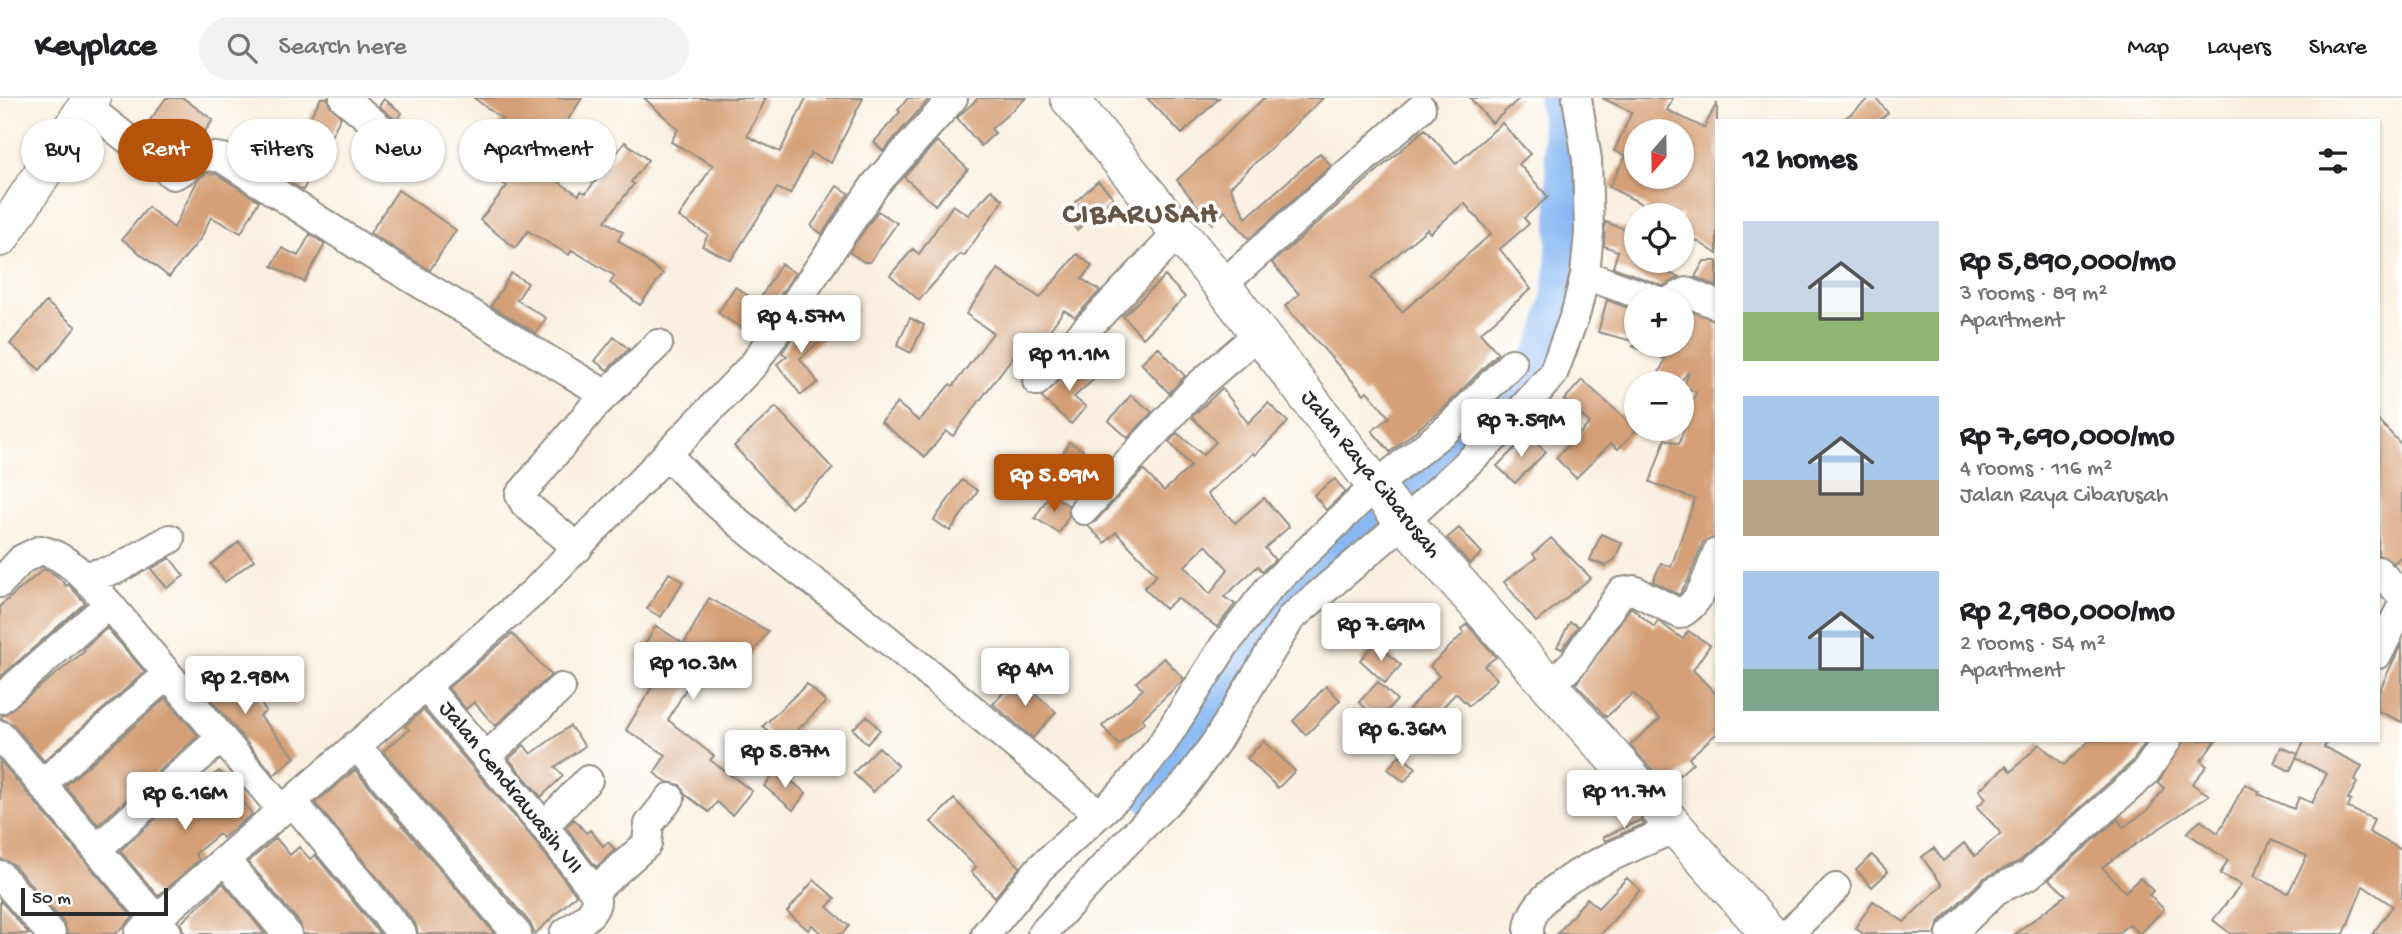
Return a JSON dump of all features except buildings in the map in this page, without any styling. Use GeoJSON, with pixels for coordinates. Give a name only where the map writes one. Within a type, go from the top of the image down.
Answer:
{"type":"FeatureCollection","features":[{"type":"Feature","properties":{"kind":"main road","name":"Jalan Raya Cibarusah"},"geometry":{"type":"LineString","coordinates":[[1069,98],[1222,285],[1257,335],[1389,504],[1770,934]]}},
{"type":"Feature","properties":{"kind":"main road"},"geometry":{"type":"LineString","coordinates":[[0,238],[89,102]]}},
{"type":"Feature","properties":{"kind":"street"},"geometry":{"type":"LineString","coordinates":[[344,98],[370,119]]}},
{"type":"Feature","properties":{"kind":"street"},"geometry":{"type":"LineString","coordinates":[[0,735],[97,849],[155,929],[225,859],[535,591],[668,455],[754,364],[875,185],[953,98]]}},
{"type":"Feature","properties":{"kind":"street"},"geometry":{"type":"LineString","coordinates":[[986,934],[1041,869],[1103,828],[1187,782],[1216,742],[1278,604],[1389,504],[1505,428],[1553,374],[1567,343],[1584,275],[1590,212],[1587,159],[1577,98]]}},
{"type":"Feature","properties":{"kind":"street"},"geometry":{"type":"LineString","coordinates":[[89,102],[173,175],[202,156],[222,158],[368,252],[594,388],[599,397],[596,404]]}},
{"type":"Feature","properties":{"kind":"street"},"geometry":{"type":"LineString","coordinates":[[1222,285],[1421,108]]}},
{"type":"Feature","properties":{"kind":"street"},"geometry":{"type":"LineString","coordinates":[[1037,381],[1178,233]]}},
{"type":"Feature","properties":{"kind":"street"},"geometry":{"type":"LineString","coordinates":[[1584,275],[1624,289]]}},
{"type":"Feature","properties":{"kind":"street"},"geometry":{"type":"LineString","coordinates":[[1694,295],[1715,304]]}},
{"type":"Feature","properties":{"kind":"street"},"geometry":{"type":"LineString","coordinates":[[1084,510],[1199,385],[1257,335]]}},
{"type":"Feature","properties":{"kind":"street"},"geometry":{"type":"LineString","coordinates":[[578,548],[525,504],[520,495],[596,404],[658,344]]}},
{"type":"Feature","properties":{"kind":"street"},"geometry":{"type":"LineString","coordinates":[[1042,934],[1068,895],[1122,793],[1159,749],[1224,646],[1278,604],[1389,504],[1431,444],[1511,363]]}},
{"type":"Feature","properties":{"kind":"street"},"geometry":{"type":"LineString","coordinates":[[668,455],[696,487],[728,515],[866,623],[1103,828]]}},
{"type":"Feature","properties":{"kind":"street"},"geometry":{"type":"LineString","coordinates":[[84,576],[115,570],[170,539]]}},
{"type":"Feature","properties":{"kind":"street"},"geometry":{"type":"LineString","coordinates":[[0,583],[22,559],[41,550],[56,554],[84,576],[221,738],[287,806],[402,934]]}},
{"type":"Feature","properties":{"kind":"street"},"geometry":{"type":"LineString","coordinates":[[1551,685],[1574,662],[1621,592],[1634,590],[1680,614],[1689,609],[1700,595],[1715,558]]}},
{"type":"Feature","properties":{"kind":"street"},"geometry":{"type":"LineString","coordinates":[[2380,573],[2402,596]]}},
{"type":"Feature","properties":{"kind":"street"},"geometry":{"type":"LineString","coordinates":[[0,698],[109,604]]}},
{"type":"Feature","properties":{"kind":"street"},"geometry":{"type":"LineString","coordinates":[[2380,650],[2402,606]]}},
{"type":"Feature","properties":{"kind":"street"},"geometry":{"type":"LineString","coordinates":[[42,784],[168,674]]}},
{"type":"Feature","properties":{"kind":"street","name":"Jalan Cendrawasih VII"},"geometry":{"type":"LineString","coordinates":[[425,686],[544,826],[594,891]]}},
{"type":"Feature","properties":{"kind":"street"},"geometry":{"type":"LineString","coordinates":[[486,757],[561,688]]}},
{"type":"Feature","properties":{"kind":"street"},"geometry":{"type":"LineString","coordinates":[[97,849],[221,738]]}},
{"type":"Feature","properties":{"kind":"street"},"geometry":{"type":"LineString","coordinates":[[1951,934],[1996,890],[2029,875],[2145,773],[2166,742]]}},
{"type":"Feature","properties":{"kind":"street"},"geometry":{"type":"LineString","coordinates":[[356,746],[516,934]]}},
{"type":"Feature","properties":{"kind":"street"},"geometry":{"type":"LineString","coordinates":[[544,826],[588,780]]}},
{"type":"Feature","properties":{"kind":"street"},"geometry":{"type":"LineString","coordinates":[[564,934],[596,909],[598,901],[594,891],[647,844],[649,824],[670,798]]}},
{"type":"Feature","properties":{"kind":"street"},"geometry":{"type":"LineString","coordinates":[[1529,934],[1528,924],[1534,910],[1546,897],[1589,868],[1675,828]]}},
{"type":"Feature","properties":{"kind":"street"},"geometry":{"type":"LineString","coordinates":[[225,859],[287,934]]}},
{"type":"Feature","properties":{"kind":"street"},"geometry":{"type":"LineString","coordinates":[[1041,869],[1068,895]]}},
{"type":"Feature","properties":{"kind":"street"},"geometry":{"type":"LineString","coordinates":[[0,875],[51,934]]}},
{"type":"Feature","properties":{"kind":"street"},"geometry":{"type":"LineString","coordinates":[[1788,934],[1836,888]]}},
{"type":"Feature","properties":{"kind":"waterway"},"geometry":{"type":"LineString","coordinates":[[1149,796],[1196,734],[1259,624],[1290,587],[1499,409],[1537,362],[1555,318],[1563,256],[1564,189],[1556,98]]}},
{"type":"Feature","properties":{"kind":"district","name":"CIBARUSAH"},"geometry":{"type":"Point","coordinates":[1141,216]}}]}
